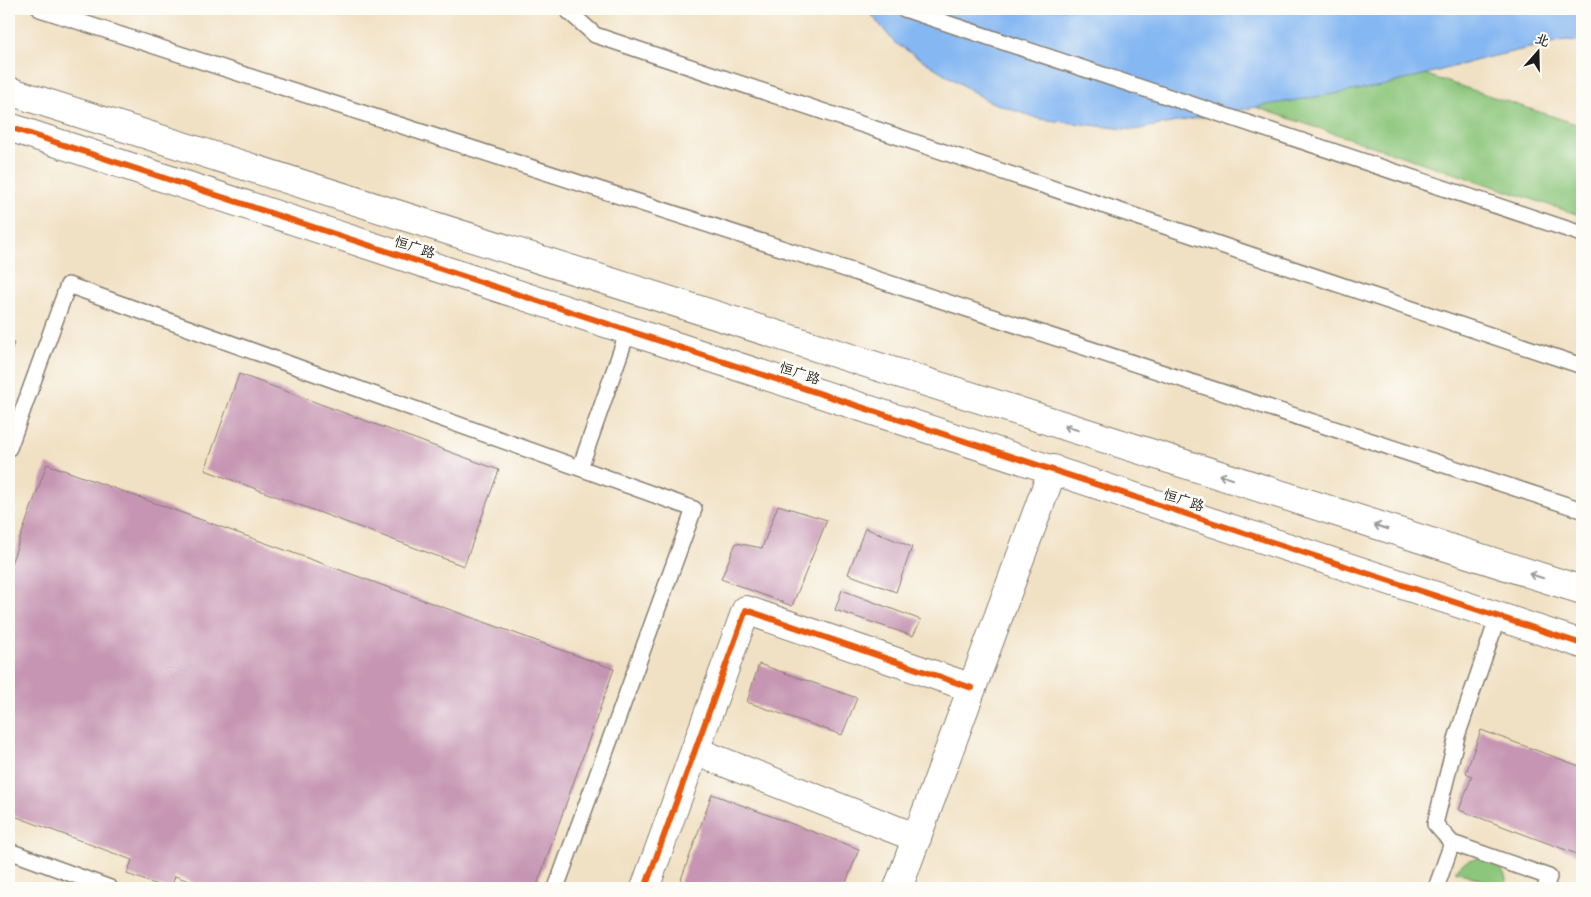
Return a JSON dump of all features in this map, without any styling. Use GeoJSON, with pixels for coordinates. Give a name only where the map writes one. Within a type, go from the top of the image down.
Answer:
{"type":"FeatureCollection","features":[{"type":"Feature","properties":{"kind":"street","name":"恒广路"},"geometry":{"type":"LineString","coordinates":[[9,91],[1582,590]]}},
{"type":"Feature","properties":{"kind":"street","name":"恒广路"},"geometry":{"type":"LineString","coordinates":[[9,128],[1582,644]]}},
{"type":"Feature","properties":{"kind":"street"},"geometry":{"type":"LineString","coordinates":[[898,888],[1053,469]]}},
{"type":"Feature","properties":{"kind":"street"},"geometry":{"type":"LineString","coordinates":[[645,888],[746,610],[972,688]]}},
{"type":"Feature","properties":{"kind":"street"},"geometry":{"type":"LineString","coordinates":[[695,751],[917,838]]}},
{"type":"Feature","properties":{"kind":"lane"},"geometry":{"type":"LineString","coordinates":[[40,9],[1582,510]]}},
{"type":"Feature","properties":{"kind":"lane"},"geometry":{"type":"LineString","coordinates":[[566,9],[596,35],[1582,366]]}},
{"type":"Feature","properties":{"kind":"lane"},"geometry":{"type":"LineString","coordinates":[[904,9],[1582,234]]}},
{"type":"Feature","properties":{"kind":"lane"},"geometry":{"type":"LineString","coordinates":[[9,448],[68,285],[694,509],[556,888]]}},
{"type":"Feature","properties":{"kind":"lane"},"geometry":{"type":"LineString","coordinates":[[580,468],[628,331]]}},
{"type":"Feature","properties":{"kind":"lane"},"geometry":{"type":"LineString","coordinates":[[1498,617],[1457,736],[1435,824],[1452,843],[1549,877],[1545,888]]}},
{"type":"Feature","properties":{"kind":"lane"},"geometry":{"type":"LineString","coordinates":[[1436,888],[1452,843]]}},
{"type":"Feature","properties":{"kind":"lane"},"geometry":{"type":"LineString","coordinates":[[9,851],[110,888]]}},
{"type":"Feature","properties":{"kind":"green space"},"geometry":{"type":"Polygon","coordinates":[[[961,9],[1226,9],[1582,126],[1582,216],[961,9]]]}},
{"type":"Feature","properties":{"kind":"green space"},"geometry":{"type":"Polygon","coordinates":[[[1481,858],[1500,868],[1507,881],[1507,888],[1455,871],[1466,862],[1481,858]]]}},
{"type":"Feature","properties":{"kind":"water"},"geometry":{"type":"Polygon","coordinates":[[[869,9],[1582,9],[1582,41],[1565,40],[1486,58],[1382,86],[1134,130],[1039,119],[988,101],[895,43],[870,13],[869,9]]]}},
{"type":"Feature","properties":{"kind":"building"},"geometry":{"type":"Polygon","coordinates":[[[9,342],[14,343],[9,357],[9,342]]]}},
{"type":"Feature","properties":{"kind":"building"},"geometry":{"type":"Polygon","coordinates":[[[239,374],[499,470],[464,566],[205,470],[239,374]]]}},
{"type":"Feature","properties":{"kind":"building"},"geometry":{"type":"Polygon","coordinates":[[[47,464],[614,669],[536,888],[208,888],[175,876],[171,888],[166,888],[127,874],[132,860],[9,814],[9,569],[47,464]]]}},
{"type":"Feature","properties":{"kind":"building"},"geometry":{"type":"Polygon","coordinates":[[[778,505],[827,520],[792,606],[721,579],[736,543],[762,548],[778,505]]]}},
{"type":"Feature","properties":{"kind":"building"},"geometry":{"type":"Polygon","coordinates":[[[865,528],[912,547],[896,592],[848,574],[865,528]]]}},
{"type":"Feature","properties":{"kind":"building"},"geometry":{"type":"Polygon","coordinates":[[[842,590],[921,620],[913,636],[835,610],[842,590]]]}},
{"type":"Feature","properties":{"kind":"building"},"geometry":{"type":"Polygon","coordinates":[[[759,664],[857,698],[842,735],[747,702],[759,664]]]}},
{"type":"Feature","properties":{"kind":"building"},"geometry":{"type":"Polygon","coordinates":[[[1481,730],[1582,767],[1582,856],[1459,810],[1472,776],[1466,773],[1481,730]]]}},
{"type":"Feature","properties":{"kind":"building"},"geometry":{"type":"Polygon","coordinates":[[[712,794],[859,849],[844,888],[678,888],[712,794]]]}},
{"type":"Feature","properties":{"kind":"cycle path"},"geometry":{"type":"LineString","coordinates":[[9,127],[1582,644]]}},
{"type":"Feature","properties":{"kind":"cycle path"},"geometry":{"type":"LineString","coordinates":[[645,888],[746,610],[972,688]]}}]}
